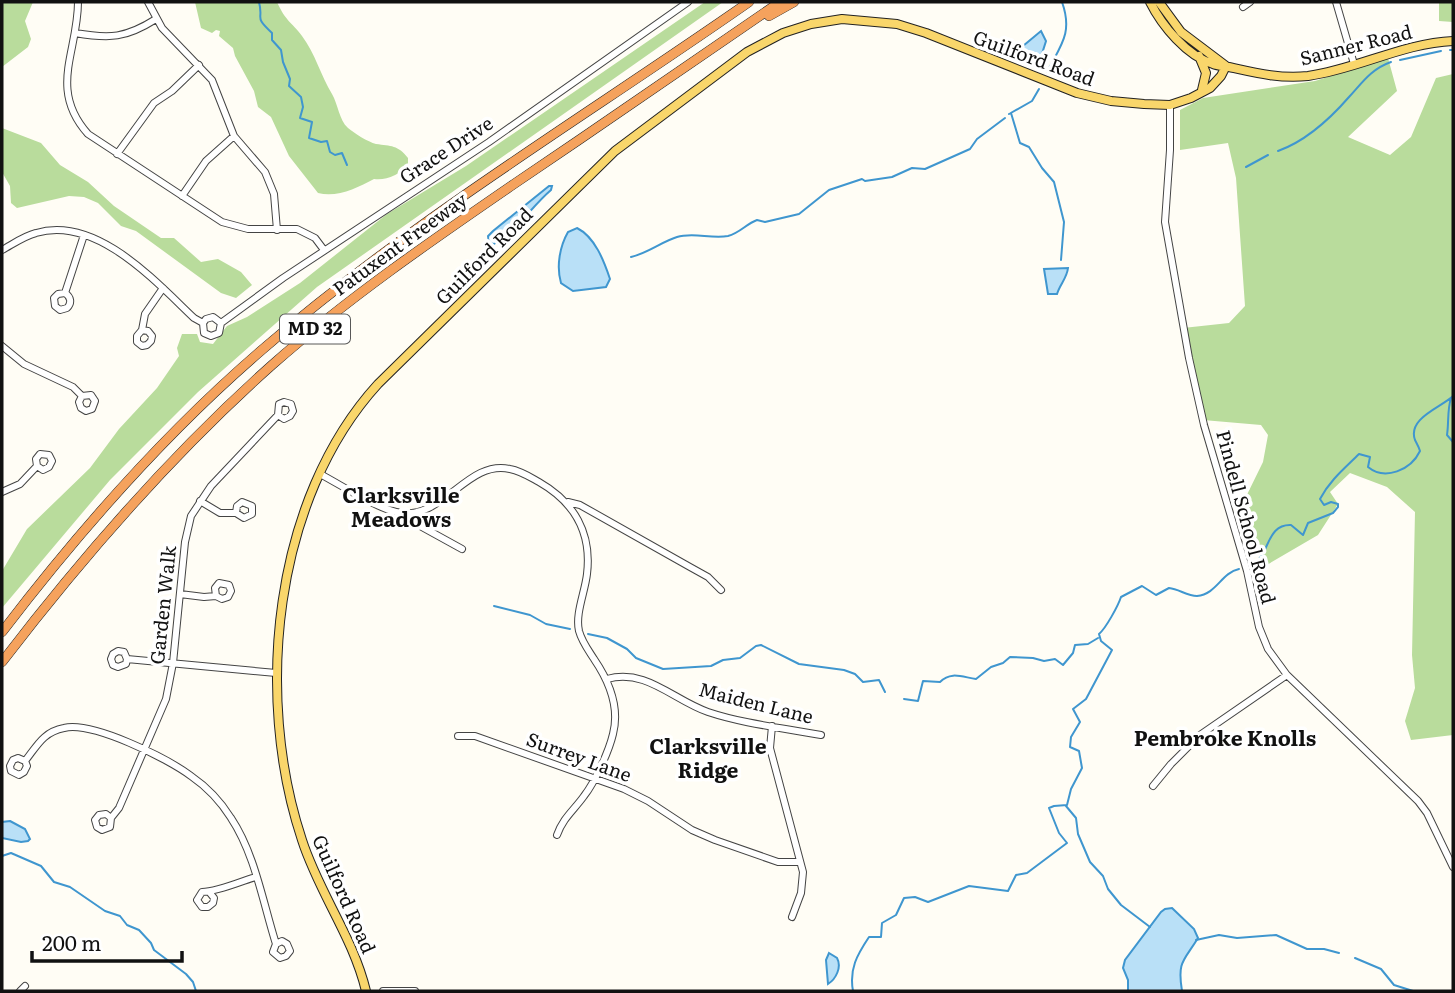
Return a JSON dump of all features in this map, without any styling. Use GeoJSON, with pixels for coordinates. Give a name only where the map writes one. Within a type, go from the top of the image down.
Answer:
{"type":"FeatureCollection","features":[{"type":"Feature","properties":{"kind":"highway"},"geometry":{"type":"LineString","coordinates":[[599,104],[738,2]]}},
{"type":"Feature","properties":{"kind":"highway","name":"Patuxent Freeway"},"geometry":{"type":"LineString","coordinates":[[2,632],[68,548],[128,480],[185,421],[262,350],[387,251],[749,2]]}},
{"type":"Feature","properties":{"kind":"highway","name":"Patuxent Freeway"},"geometry":{"type":"LineString","coordinates":[[2,662],[81,561],[134,500],[198,434],[273,364],[396,266],[780,2]]}},
{"type":"Feature","properties":{"kind":"highway"},"geometry":{"type":"LineString","coordinates":[[689,64],[794,2]]}},
{"type":"Feature","properties":{"kind":"main road"},"geometry":{"type":"LineString","coordinates":[[1150,2],[1165,25],[1199,57],[1206,69],[1203,87]]}},
{"type":"Feature","properties":{"kind":"main road"},"geometry":{"type":"LineString","coordinates":[[1159,2],[1181,32],[1226,66]]}},
{"type":"Feature","properties":{"kind":"main road","name":"Guilford Road"},"geometry":{"type":"LineString","coordinates":[[366,991],[352,949],[310,863],[298,826],[281,741],[276,673],[292,557],[320,474],[341,431],[367,396],[573,191],[649,124],[737,58],[771,38],[793,29],[825,21],[851,19],[886,22],[926,33],[1077,93],[1126,103],[1170,105],[1191,98],[1203,87],[1210,88],[1226,66]]}},
{"type":"Feature","properties":{"kind":"main road","name":"Sanner Road"},"geometry":{"type":"LineString","coordinates":[[1199,57],[1213,64],[1257,75],[1293,77],[1317,74],[1422,44],[1453,41]]}},
{"type":"Feature","properties":{"kind":"street"},"geometry":{"type":"LineString","coordinates":[[78,2],[66,87],[69,101],[81,127],[96,141],[232,225],[248,229],[297,229],[316,238],[324,250]]}},
{"type":"Feature","properties":{"kind":"street"},"geometry":{"type":"LineString","coordinates":[[148,2],[156,19],[171,38],[212,80],[234,136],[256,160],[270,182],[276,204],[277,230]]}},
{"type":"Feature","properties":{"kind":"street","name":"Grace Drive"},"geometry":{"type":"LineString","coordinates":[[221,323],[324,250],[489,142],[688,2]]}},
{"type":"Feature","properties":{"kind":"street"},"geometry":{"type":"LineString","coordinates":[[1243,7],[1250,2]]}},
{"type":"Feature","properties":{"kind":"street"},"geometry":{"type":"LineString","coordinates":[[1336,2],[1354,64]]}},
{"type":"Feature","properties":{"kind":"street"},"geometry":{"type":"LineString","coordinates":[[75,33],[118,37],[156,19]]}},
{"type":"Feature","properties":{"kind":"street"},"geometry":{"type":"LineString","coordinates":[[117,154],[154,103],[172,92],[199,65]]}},
{"type":"Feature","properties":{"kind":"street","name":"Pindell School Road"},"geometry":{"type":"LineString","coordinates":[[1170,105],[1171,139],[1165,222],[1189,358],[1205,429],[1247,571],[1259,627],[1268,649],[1287,676],[1418,800],[1435,827],[1453,867]]}},
{"type":"Feature","properties":{"kind":"street"},"geometry":{"type":"LineString","coordinates":[[182,196],[206,160],[234,136]]}},
{"type":"Feature","properties":{"kind":"street"},"geometry":{"type":"LineString","coordinates":[[2,250],[27,236],[43,231],[84,235],[125,256],[203,323]]}},
{"type":"Feature","properties":{"kind":"street"},"geometry":{"type":"LineString","coordinates":[[65,293],[84,235]]}},
{"type":"Feature","properties":{"kind":"street"},"geometry":{"type":"LineString","coordinates":[[142,330],[145,314],[163,288]]}},
{"type":"Feature","properties":{"kind":"street"},"geometry":{"type":"LineString","coordinates":[[213,317],[221,323],[219,332],[211,337],[204,333],[203,323],[213,317]]}},
{"type":"Feature","properties":{"kind":"street"},"geometry":{"type":"LineString","coordinates":[[2,346],[24,364],[73,387],[82,396]]}},
{"type":"Feature","properties":{"kind":"street","name":"Garden Walk"},"geometry":{"type":"LineString","coordinates":[[111,818],[119,808],[166,699],[173,663],[188,524],[211,486],[278,415]]}},
{"type":"Feature","properties":{"kind":"street"},"geometry":{"type":"LineString","coordinates":[[2,492],[20,484],[37,466]]}},
{"type":"Feature","properties":{"kind":"street"},"geometry":{"type":"LineString","coordinates":[[404,513],[431,508],[477,475],[510,468],[531,477],[568,502],[580,505],[691,567],[708,577],[721,590]]}},
{"type":"Feature","properties":{"kind":"street"},"geometry":{"type":"LineString","coordinates":[[320,474],[376,504],[404,513],[413,522],[462,549]]}},
{"type":"Feature","properties":{"kind":"street"},"geometry":{"type":"LineString","coordinates":[[200,501],[220,513],[236,513]]}},
{"type":"Feature","properties":{"kind":"street"},"geometry":{"type":"LineString","coordinates":[[557,835],[565,817],[583,798],[594,778],[615,727],[614,707],[607,679],[579,632],[588,557],[583,532],[568,502]]}},
{"type":"Feature","properties":{"kind":"street"},"geometry":{"type":"LineString","coordinates":[[180,594],[216,596]]}},
{"type":"Feature","properties":{"kind":"street"},"geometry":{"type":"LineString","coordinates":[[127,659],[276,673]]}},
{"type":"Feature","properties":{"kind":"street","name":"Maiden Lane"},"geometry":{"type":"LineString","coordinates":[[607,679],[624,675],[644,680],[709,712],[821,736]]}},
{"type":"Feature","properties":{"kind":"street"},"geometry":{"type":"LineString","coordinates":[[1153,786],[1194,740],[1287,676]]}},
{"type":"Feature","properties":{"kind":"street"},"geometry":{"type":"LineString","coordinates":[[25,761],[48,734],[72,726],[97,730],[179,768],[212,794],[239,831],[276,944]]}},
{"type":"Feature","properties":{"kind":"street"},"geometry":{"type":"LineString","coordinates":[[772,726],[770,748],[800,862],[802,887],[792,917]]}},
{"type":"Feature","properties":{"kind":"street","name":"Surrey Lane"},"geometry":{"type":"LineString","coordinates":[[458,736],[475,736],[637,795],[692,830],[715,840],[778,862],[800,862]]}},
{"type":"Feature","properties":{"kind":"street"},"geometry":{"type":"LineString","coordinates":[[210,893],[219,887],[256,877]]}},
{"type":"Feature","properties":{"kind":"street"},"geometry":{"type":"LineString","coordinates":[[383,991],[415,991]]}},
{"type":"Feature","properties":{"kind":"green space"},"geometry":{"type":"Polygon","coordinates":[[[2,2],[33,2],[25,21],[31,39],[28,47],[2,67],[2,2]]]}},
{"type":"Feature","properties":{"kind":"green space"},"geometry":{"type":"Polygon","coordinates":[[[195,2],[277,2],[311,50],[345,125],[369,141],[401,151],[408,158],[408,166],[393,176],[374,179],[347,191],[318,193],[289,156],[271,117],[258,107],[254,91],[233,48],[219,36],[220,31],[212,33],[201,28],[195,2]]]}},
{"type":"Feature","properties":{"kind":"green space"},"geometry":{"type":"Polygon","coordinates":[[[705,2],[723,2],[317,287],[198,392],[110,480],[2,608],[2,571],[27,529],[90,468],[119,429],[157,388],[179,356],[177,348],[182,334],[197,334],[200,342],[213,344],[227,326],[247,317],[300,283],[387,214],[466,166],[705,2]]]}},
{"type":"Feature","properties":{"kind":"green space"},"geometry":{"type":"Polygon","coordinates":[[[1439,2],[1453,2],[1453,22],[1439,21],[1439,2]]]}},
{"type":"Feature","properties":{"kind":"green space"},"geometry":{"type":"Polygon","coordinates":[[[1388,58],[1397,91],[1348,137],[1390,155],[1411,137],[1436,78],[1453,74],[1453,735],[1411,740],[1405,721],[1415,688],[1412,655],[1415,512],[1387,487],[1350,473],[1330,492],[1338,504],[1318,535],[1265,566],[1239,511],[1263,462],[1268,435],[1261,425],[1203,420],[1183,328],[1229,323],[1245,306],[1236,178],[1228,143],[1180,150],[1180,110],[1203,98],[1315,81],[1388,58]]]}},
{"type":"Feature","properties":{"kind":"green space"},"geometry":{"type":"Polygon","coordinates":[[[2,128],[41,143],[60,165],[88,182],[114,206],[161,238],[174,238],[201,262],[218,259],[241,272],[252,285],[236,298],[221,293],[136,231],[121,226],[98,203],[84,197],[69,196],[17,208],[11,203],[10,186],[2,172],[2,128]]]}},
{"type":"Feature","properties":{"kind":"water"},"geometry":{"type":"Polygon","coordinates":[[[1041,31],[1046,41],[1040,60],[1033,64],[1017,57],[1017,51],[1041,31]]]}},
{"type":"Feature","properties":{"kind":"water"},"geometry":{"type":"Polygon","coordinates":[[[552,186],[551,190],[510,232],[494,244],[489,243],[488,236],[493,231],[552,186]]]}},
{"type":"Feature","properties":{"kind":"water"},"geometry":{"type":"Polygon","coordinates":[[[577,228],[589,237],[602,257],[610,279],[606,287],[573,291],[561,283],[559,263],[563,243],[568,232],[577,228]]]}},
{"type":"Feature","properties":{"kind":"water"},"geometry":{"type":"Polygon","coordinates":[[[1068,268],[1057,294],[1048,294],[1044,269],[1068,268]]]}},
{"type":"Feature","properties":{"kind":"water"},"geometry":{"type":"Polygon","coordinates":[[[10,821],[25,829],[30,839],[28,841],[2,838],[2,822],[10,821]]]}},
{"type":"Feature","properties":{"kind":"water"},"geometry":{"type":"Polygon","coordinates":[[[1172,908],[1194,929],[1198,938],[1181,967],[1182,991],[1128,991],[1128,980],[1123,968],[1125,960],[1161,912],[1172,908]]]}},
{"type":"Feature","properties":{"kind":"water"},"geometry":{"type":"Polygon","coordinates":[[[829,953],[837,958],[839,965],[836,976],[828,984],[826,960],[829,953]]]}},
{"type":"Feature","properties":{"kind":"waterway"},"geometry":{"type":"LineString","coordinates":[[259,2],[261,20],[281,50],[290,79],[289,86],[301,97],[303,107],[300,118],[312,122],[309,138],[327,141],[330,152],[335,155],[342,153],[347,165]]}},
{"type":"Feature","properties":{"kind":"waterway"},"geometry":{"type":"LineString","coordinates":[[1047,72],[1066,31],[1062,2]]}},
{"type":"Feature","properties":{"kind":"waterway"},"geometry":{"type":"LineString","coordinates":[[1400,60],[1441,51]]}},
{"type":"Feature","properties":{"kind":"waterway"},"geometry":{"type":"LineString","coordinates":[[1278,151],[1298,142],[1316,129],[1367,77],[1391,62]]}},
{"type":"Feature","properties":{"kind":"waterway"},"geometry":{"type":"LineString","coordinates":[[1009,114],[1032,101],[1039,89]]}},
{"type":"Feature","properties":{"kind":"waterway"},"geometry":{"type":"LineString","coordinates":[[1011,113],[1020,143],[1029,147],[1054,182],[1064,222],[1061,260]]}},
{"type":"Feature","properties":{"kind":"waterway"},"geometry":{"type":"LineString","coordinates":[[631,257],[677,237],[728,236],[757,220],[765,222],[799,214],[829,190],[862,179],[865,181],[892,177],[912,168],[925,169],[970,149],[977,139],[1005,118]]}},
{"type":"Feature","properties":{"kind":"waterway"},"geometry":{"type":"LineString","coordinates":[[1246,167],[1268,155]]}},
{"type":"Feature","properties":{"kind":"waterway"},"geometry":{"type":"LineString","coordinates":[[1253,564],[1263,554],[1277,529],[1291,525],[1303,535],[1308,523],[1333,513],[1338,504],[1331,502],[1324,505],[1320,499],[1333,480],[1359,454],[1370,457],[1368,467],[1382,473],[1404,468],[1416,458],[1420,451],[1415,440],[1416,425],[1453,396]]}},
{"type":"Feature","properties":{"kind":"waterway"},"geometry":{"type":"LineString","coordinates":[[1451,398],[1447,435],[1453,442]]}},
{"type":"Feature","properties":{"kind":"waterway"},"geometry":{"type":"LineString","coordinates":[[853,991],[853,969],[861,950],[869,937],[881,937],[882,923],[896,915],[904,898],[915,897],[928,902],[969,886],[1008,891],[1016,875],[1027,873],[1067,843],[1059,833],[1049,808],[1067,805],[1071,789],[1082,768],[1079,751],[1070,747],[1071,737],[1080,722],[1073,709],[1086,699],[1112,650],[1101,641],[1099,634],[1112,617],[1121,597],[1142,586],[1156,595],[1169,588],[1197,596],[1209,592],[1239,569]]}},
{"type":"Feature","properties":{"kind":"waterway"},"geometry":{"type":"LineString","coordinates":[[494,606],[530,615],[546,624],[570,629]]}},
{"type":"Feature","properties":{"kind":"waterway"},"geometry":{"type":"LineString","coordinates":[[588,634],[607,638],[627,649],[636,658],[663,669],[711,666],[723,660],[740,658],[761,645],[799,664],[844,670],[855,674],[863,682],[879,680],[885,692]]}},
{"type":"Feature","properties":{"kind":"waterway"},"geometry":{"type":"LineString","coordinates":[[904,699],[918,701],[923,681],[940,682],[953,676],[976,679],[1010,657],[1044,661],[1055,659],[1063,665],[1073,653],[1075,645],[1088,644],[1098,638]]}},
{"type":"Feature","properties":{"kind":"waterway"},"geometry":{"type":"LineString","coordinates":[[1066,806],[1076,818],[1078,834],[1090,862],[1103,876],[1108,889],[1121,905],[1150,927]]}},
{"type":"Feature","properties":{"kind":"waterway"},"geometry":{"type":"LineString","coordinates":[[2,856],[11,853],[41,866],[54,882],[70,887],[105,911],[120,916],[127,925],[139,930],[154,950],[186,974],[196,991]]}},
{"type":"Feature","properties":{"kind":"waterway"},"geometry":{"type":"LineString","coordinates":[[1196,940],[1219,935],[1237,938],[1276,935],[1307,949],[1324,949],[1339,953]]}},
{"type":"Feature","properties":{"kind":"waterway"},"geometry":{"type":"LineString","coordinates":[[1355,958],[1381,969],[1394,985],[1413,991]]}},
{"type":"Feature","properties":{"kind":"district","name":"Clarksville Meadows"},"geometry":{"type":"Point","coordinates":[401,508]}},
{"type":"Feature","properties":{"kind":"district","name":"Pembroke Knolls"},"geometry":{"type":"Point","coordinates":[1225,739]}},
{"type":"Feature","properties":{"kind":"district","name":"Clarksville Ridge"},"geometry":{"type":"Point","coordinates":[708,759]}}]}
